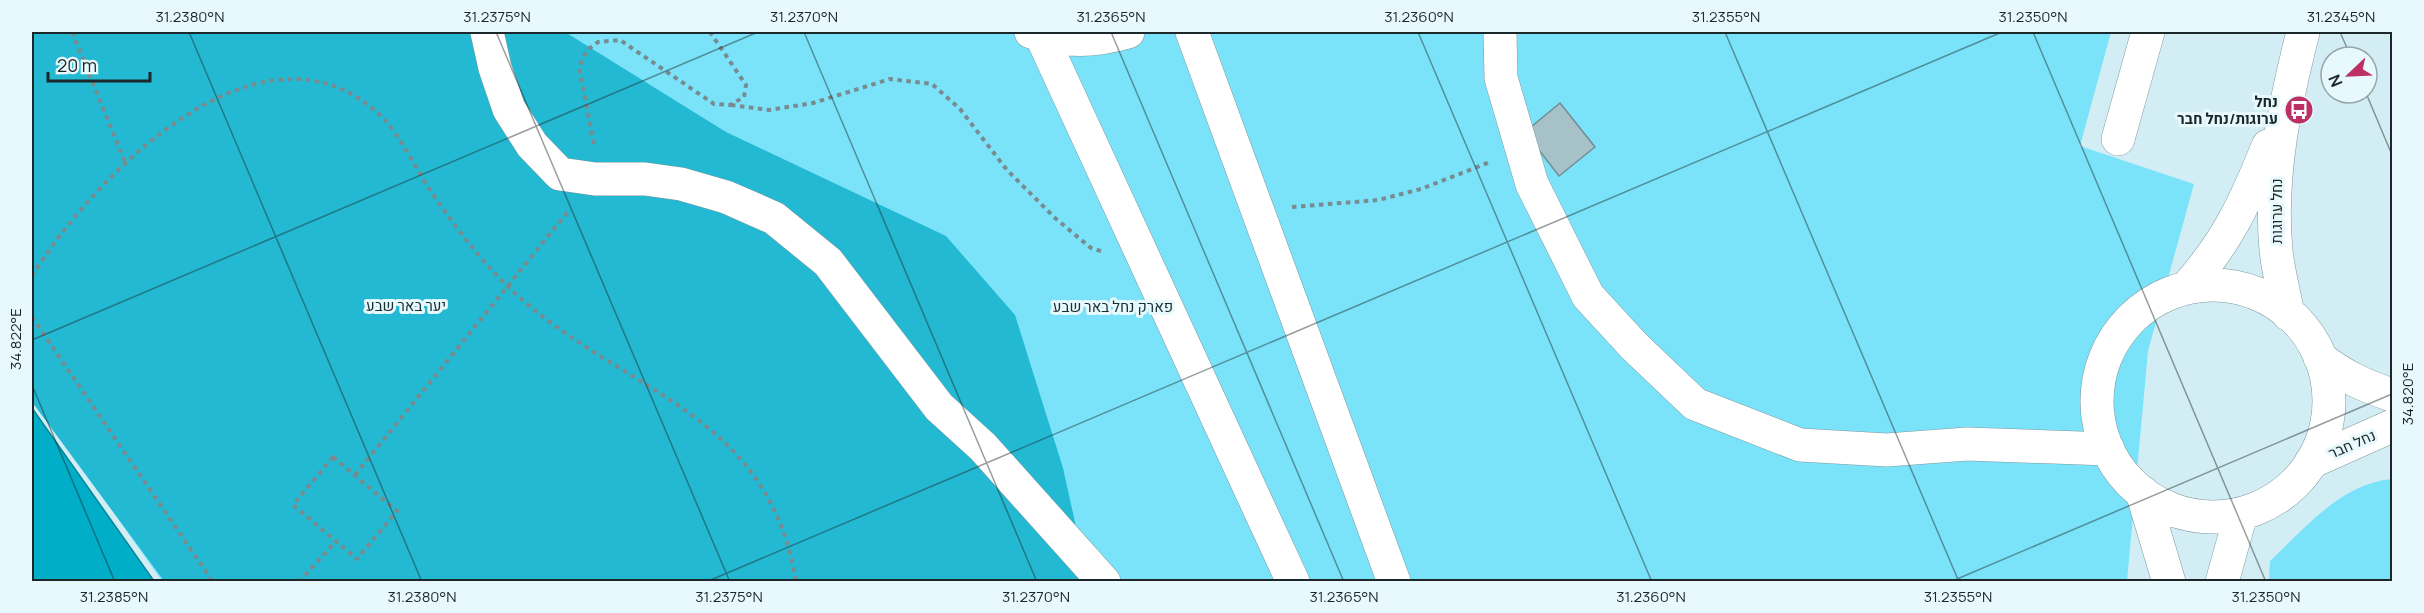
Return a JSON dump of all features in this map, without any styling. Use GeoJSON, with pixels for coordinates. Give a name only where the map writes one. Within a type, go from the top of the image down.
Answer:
{"type":"FeatureCollection","features":[{"type":"Feature","properties":{"kind":"street"},"geometry":{"type":"LineString","coordinates":[[487,32],[495,68],[509,109],[532,145],[560,174],[595,179],[645,179],[681,184],[726,197],[774,218],[828,262],[939,407],[983,447],[1104,582]]}},
{"type":"Feature","properties":{"kind":"street"},"geometry":{"type":"LineString","coordinates":[[1036,33],[1070,41],[1090,40],[1128,32]]}},
{"type":"Feature","properties":{"kind":"street"},"geometry":{"type":"LineString","coordinates":[[1192,32],[1394,582]]}},
{"type":"Feature","properties":{"kind":"street"},"geometry":{"type":"LineString","coordinates":[[1500,32],[1501,78],[1532,184],[1588,296],[1634,346],[1695,404],[1800,445],[1887,450],[1967,444],[2108,449]]}},
{"type":"Feature","properties":{"kind":"street"},"geometry":{"type":"LineString","coordinates":[[2118,139],[2148,32]]}},
{"type":"Feature","properties":{"kind":"street","name":"נחל ערוגות"},"geometry":{"type":"LineString","coordinates":[[2186,288],[2214,258],[2236,221],[2284,108],[2304,32]]}},
{"type":"Feature","properties":{"kind":"street"},"geometry":{"type":"LineString","coordinates":[[1036,33],[1147,264],[1293,582]]}},
{"type":"Feature","properties":{"kind":"street","name":"נחל ערוגות"},"geometry":{"type":"LineString","coordinates":[[2284,108],[2274,206],[2276,253],[2288,314]]}},
{"type":"Feature","properties":{"kind":"street"},"geometry":{"type":"LineString","coordinates":[[2214,286],[2241,289],[2266,299],[2288,314],[2307,334],[2320,358],[2326,377],[2328,413],[2319,446],[2311,462],[2289,489],[2274,499],[2241,514],[2223,517],[2193,515],[2172,509],[2142,492],[2117,465],[2108,449],[2098,413],[2100,376],[2113,343],[2123,328],[2151,303],[2186,288],[2214,286]]}},
{"type":"Feature","properties":{"kind":"street"},"geometry":{"type":"LineString","coordinates":[[2320,358],[2340,374],[2392,394]]}},
{"type":"Feature","properties":{"kind":"street","name":"נחל חבר"},"geometry":{"type":"LineString","coordinates":[[2311,462],[2392,426]]}},
{"type":"Feature","properties":{"kind":"street"},"geometry":{"type":"LineString","coordinates":[[2142,492],[2169,582]]}},
{"type":"Feature","properties":{"kind":"street"},"geometry":{"type":"LineString","coordinates":[[2222,582],[2241,514]]}},
{"type":"Feature","properties":{"kind":"path"},"geometry":{"type":"LineString","coordinates":[[72,32],[125,162]]}},
{"type":"Feature","properties":{"kind":"path"},"geometry":{"type":"LineString","coordinates":[[710,32],[746,85],[744,97],[730,105]]}},
{"type":"Feature","properties":{"kind":"path"},"geometry":{"type":"LineString","coordinates":[[774,32],[782,32]]}},
{"type":"Feature","properties":{"kind":"path"},"geometry":{"type":"LineString","coordinates":[[354,475],[595,179],[594,138],[579,67],[587,50],[598,42],[620,40],[714,104],[769,110],[813,103],[890,79],[932,84],[960,109],[1007,170],[1073,233],[1091,248],[1147,264]]}},
{"type":"Feature","properties":{"kind":"path"},"geometry":{"type":"LineString","coordinates":[[268,77],[301,73]]}},
{"type":"Feature","properties":{"kind":"path"},"geometry":{"type":"LineString","coordinates":[[312,77],[344,86],[384,119],[451,221],[477,255],[508,286],[567,335],[665,394],[699,419],[729,447],[755,477],[776,511],[790,548],[795,582]]}},
{"type":"Feature","properties":{"kind":"path"},"geometry":{"type":"LineString","coordinates":[[32,276],[48,250],[84,205],[125,162],[168,125],[212,96],[248,81]]}},
{"type":"Feature","properties":{"kind":"path"},"geometry":{"type":"LineString","coordinates":[[1257,209],[1378,200],[1449,180],[1521,149]]}},
{"type":"Feature","properties":{"kind":"path"},"geometry":{"type":"LineString","coordinates":[[32,317],[213,582]]}},
{"type":"Feature","properties":{"kind":"path"},"geometry":{"type":"LineString","coordinates":[[333,457],[354,475],[397,511],[357,559],[293,505],[333,457]]}},
{"type":"Feature","properties":{"kind":"path"},"geometry":{"type":"LineString","coordinates":[[299,582],[336,541]]}},
{"type":"Feature","properties":{"kind":"green space","name":"פארק נחל באר שבע"},"geometry":{"type":"Polygon","coordinates":[[[32,32],[2111,32],[2080,146],[2194,184],[2148,351],[2127,581],[162,581],[32,397],[32,32]]]}},
{"type":"Feature","properties":{"kind":"green space","name":"יער באר שבע"},"geometry":{"type":"Polygon","coordinates":[[[32,32],[565,32],[726,132],[946,236],[1015,315],[1063,468],[1088,581],[164,581],[32,402],[32,32]]]}},
{"type":"Feature","properties":{"kind":"green space"},"geometry":{"type":"Polygon","coordinates":[[[2392,479],[2392,581],[2269,581],[2270,561],[2325,509],[2357,489],[2374,482],[2392,479]]]}},
{"type":"Feature","properties":{"kind":"shaded area"},"geometry":{"type":"Polygon","coordinates":[[[32,408],[154,581],[32,581],[32,408]]]}},
{"type":"Feature","properties":{"kind":"building"},"geometry":{"type":"Polygon","coordinates":[[[1560,103],[1595,147],[1559,176],[1525,132],[1560,103]]]}},
{"type":"Feature","properties":{"kind":"place","name":"נחל ערוגות/נחל חבר"},"geometry":{"type":"Point","coordinates":[2299,110]}}]}
